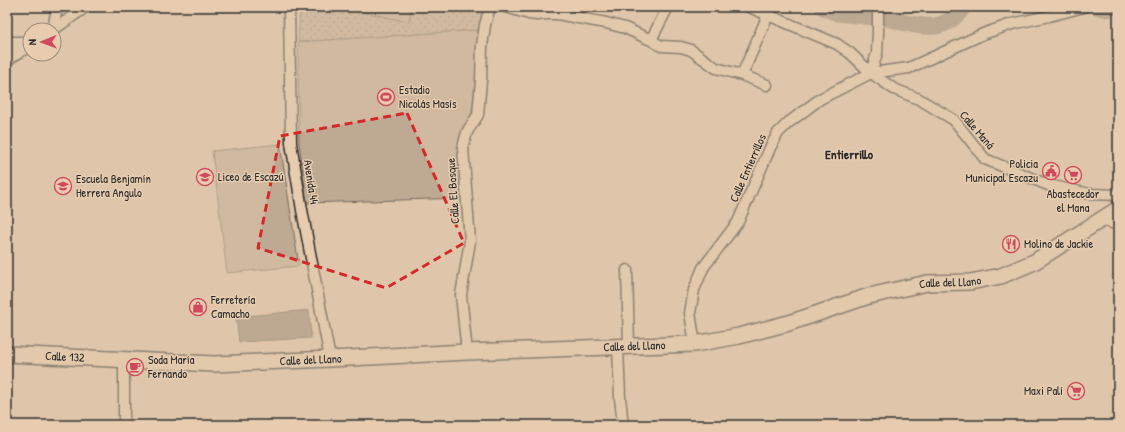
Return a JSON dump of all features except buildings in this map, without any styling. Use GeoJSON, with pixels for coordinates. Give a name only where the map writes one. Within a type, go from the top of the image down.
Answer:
{"type":"FeatureCollection","features":[{"type":"Feature","properties":{"kind":"main road"},"geometry":{"type":"LineString","coordinates":[[7,57],[22,48]]}},
{"type":"Feature","properties":{"kind":"main road","name":"Calle del Llano"},"geometry":{"type":"LineString","coordinates":[[124,360],[214,364],[330,360],[467,352],[695,344],[739,336],[775,327],[869,296],[927,283],[970,282],[1001,276],[1034,262],[1118,209]]}},
{"type":"Feature","properties":{"kind":"main road","name":"Calle 132"},"geometry":{"type":"LineString","coordinates":[[7,354],[124,360]]}},
{"type":"Feature","properties":{"kind":"street"},"geometry":{"type":"LineString","coordinates":[[54,22],[57,7]]}},
{"type":"Feature","properties":{"kind":"street"},"geometry":{"type":"LineString","coordinates":[[62,24],[86,7]]}},
{"type":"Feature","properties":{"kind":"street","name":"Avenida 44"},"geometry":{"type":"LineString","coordinates":[[289,7],[291,143],[330,360]]}},
{"type":"Feature","properties":{"kind":"street","name":"Calle El Bosque"},"geometry":{"type":"LineString","coordinates":[[467,352],[461,296],[470,242],[463,148],[467,132],[478,115],[482,46],[485,25],[490,7]]}},
{"type":"Feature","properties":{"kind":"street"},"geometry":{"type":"LineString","coordinates":[[506,7],[529,14],[557,14],[625,28],[661,46],[670,48],[681,47],[690,50],[716,68],[742,75],[767,85]]}},
{"type":"Feature","properties":{"kind":"street"},"geometry":{"type":"LineString","coordinates":[[651,40],[668,7]]}},
{"type":"Feature","properties":{"kind":"street","name":"Calle Maná"},"geometry":{"type":"LineString","coordinates":[[749,7],[837,44],[850,53],[871,73],[894,89],[919,99],[954,120],[985,159],[1048,185],[1090,194],[1118,195]]}},
{"type":"Feature","properties":{"kind":"street"},"geometry":{"type":"LineString","coordinates":[[871,73],[877,53],[878,12],[875,7]]}},
{"type":"Feature","properties":{"kind":"street","name":"Calle Entierrillos"},"geometry":{"type":"LineString","coordinates":[[695,344],[690,313],[694,290],[704,268],[738,222],[770,148],[778,133],[788,123],[820,99],[871,73],[909,68],[983,34],[1012,24],[1083,7]]}},
{"type":"Feature","properties":{"kind":"street"},"geometry":{"type":"LineString","coordinates":[[742,75],[768,15]]}},
{"type":"Feature","properties":{"kind":"street"},"geometry":{"type":"LineString","coordinates":[[7,42],[22,43]]}},
{"type":"Feature","properties":{"kind":"street"},"geometry":{"type":"LineString","coordinates":[[1103,218],[1118,226]]}},
{"type":"Feature","properties":{"kind":"street"},"geometry":{"type":"LineString","coordinates":[[623,425],[620,398],[627,270]]}},
{"type":"Feature","properties":{"kind":"street"},"geometry":{"type":"LineString","coordinates":[[124,360],[124,425]]}},
{"type":"Feature","properties":{"kind":"highlighted area"},"geometry":{"type":"Polygon","coordinates":[[[407,113],[464,243],[386,288],[258,248],[280,136],[407,113]]]}},
{"type":"Feature","properties":{"kind":"shaded area"},"geometry":{"type":"Polygon","coordinates":[[[300,7],[484,7],[478,30],[298,42],[300,7]]]}},
{"type":"Feature","properties":{"kind":"shaded area"},"geometry":{"type":"Polygon","coordinates":[[[345,7],[412,7],[409,22],[345,7]]]}},
{"type":"Feature","properties":{"kind":"shaded area","name":"Estadio Nicolás Masís"},"geometry":{"type":"Polygon","coordinates":[[[478,30],[476,77],[471,117],[460,137],[462,198],[307,203],[299,142],[298,42],[478,30]]]}},
{"type":"Feature","properties":{"kind":"shaded area"},"geometry":{"type":"Polygon","coordinates":[[[280,144],[299,266],[227,273],[212,151],[280,144]]]}},
{"type":"Feature","properties":{"kind":"shaded area"},"geometry":{"type":"Polygon","coordinates":[[[309,310],[311,338],[239,342],[236,317],[309,310]]]}},
{"type":"Feature","properties":{"kind":"waterway"},"geometry":{"type":"LineString","coordinates":[[823,7],[837,13],[874,17]]}},
{"type":"Feature","properties":{"kind":"waterway"},"geometry":{"type":"LineString","coordinates":[[887,18],[919,26],[938,26],[955,16],[963,7]]}},
{"type":"Feature","properties":{"kind":"waterway"},"geometry":{"type":"LineString","coordinates":[[1099,7],[1107,9]]}},
{"type":"Feature","properties":{"kind":"waterway"},"geometry":{"type":"LineString","coordinates":[[1109,7],[1107,9],[1118,15]]}},
{"type":"Feature","properties":{"kind":"place","name":"Estadio Nicolás Masís"},"geometry":{"type":"Point","coordinates":[386,97]}},
{"type":"Feature","properties":{"kind":"place","name":"Policia Municipal Escazu"},"geometry":{"type":"Point","coordinates":[1051,171]}},
{"type":"Feature","properties":{"kind":"place","name":"Abastecedor el Mana"},"geometry":{"type":"Point","coordinates":[1073,175]}},
{"type":"Feature","properties":{"kind":"place","name":"Liceo de Escazú"},"geometry":{"type":"Point","coordinates":[205,177]}},
{"type":"Feature","properties":{"kind":"place","name":"Escuela Benjamín Herrera Angulo"},"geometry":{"type":"Point","coordinates":[63,186]}},
{"type":"Feature","properties":{"kind":"place","name":"Molino de Jackie"},"geometry":{"type":"Point","coordinates":[1011,244]}},
{"type":"Feature","properties":{"kind":"place","name":"Ferretería Camacho"},"geometry":{"type":"Point","coordinates":[198,307]}},
{"type":"Feature","properties":{"kind":"place","name":"Soda María Fernando"},"geometry":{"type":"Point","coordinates":[135,367]}},
{"type":"Feature","properties":{"kind":"place","name":"Maxi Palí"},"geometry":{"type":"Point","coordinates":[1076,391]}},
{"type":"Feature","properties":{"kind":"district","name":"Entierrillo"},"geometry":{"type":"Point","coordinates":[849,154]}}]}
